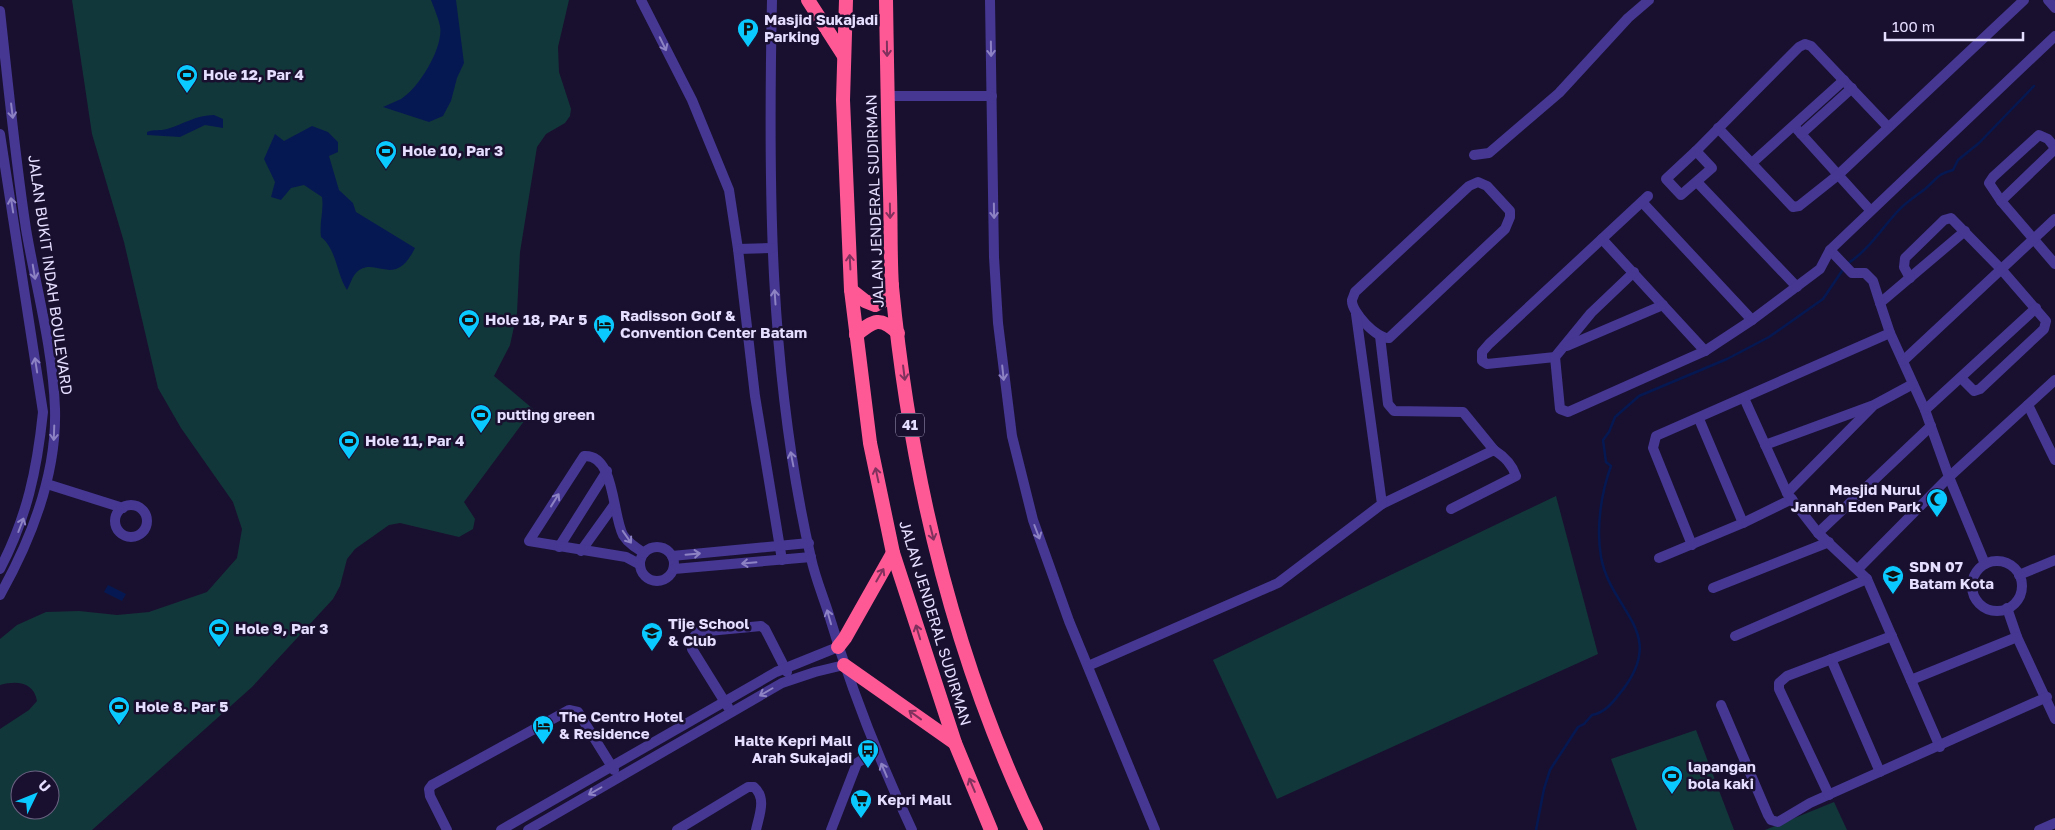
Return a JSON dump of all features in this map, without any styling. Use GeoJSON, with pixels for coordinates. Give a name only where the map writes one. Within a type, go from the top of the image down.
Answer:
{"type":"FeatureCollection","features":[{"type":"Feature","properties":{"kind":"highway"},"geometry":{"type":"LineString","coordinates":[[808,0],[844,56]]}},
{"type":"Feature","properties":{"kind":"highway","name":"JALAN JENDERAL SUDIRMAN"},"geometry":{"type":"LineString","coordinates":[[846,0],[843,100],[851,290],[870,443],[893,553],[955,743],[991,830]]}},
{"type":"Feature","properties":{"kind":"highway","name":"JALAN JENDERAL SUDIRMAN"},"geometry":{"type":"LineString","coordinates":[[886,0],[892,285],[910,427],[947,594],[989,723],[1014,786],[1036,830]]}},
{"type":"Feature","properties":{"kind":"highway"},"geometry":{"type":"LineString","coordinates":[[851,290],[864,302],[875,305],[886,299],[892,285]]}},
{"type":"Feature","properties":{"kind":"highway"},"geometry":{"type":"LineString","coordinates":[[856,335],[869,325],[880,321],[887,322],[898,333]]}},
{"type":"Feature","properties":{"kind":"highway"},"geometry":{"type":"LineString","coordinates":[[838,647],[893,553]]}},
{"type":"Feature","properties":{"kind":"highway"},"geometry":{"type":"LineString","coordinates":[[844,666],[955,743]]}},
{"type":"Feature","properties":{"kind":"street"},"geometry":{"type":"LineString","coordinates":[[641,0],[692,100],[729,190],[738,249],[755,396],[782,560]]}},
{"type":"Feature","properties":{"kind":"street"},"geometry":{"type":"LineString","coordinates":[[772,0],[769,148],[772,248],[778,339],[789,442],[811,557],[844,666],[876,751],[912,830]]}},
{"type":"Feature","properties":{"kind":"street"},"geometry":{"type":"LineString","coordinates":[[990,0],[994,257],[999,332],[1012,436],[1033,520],[1088,666],[1155,830]]}},
{"type":"Feature","properties":{"kind":"street"},"geometry":{"type":"LineString","coordinates":[[1474,155],[1489,153],[1558,93],[1628,18],[1649,0]]}},
{"type":"Feature","properties":{"kind":"street"},"geometry":{"type":"LineString","coordinates":[[1718,128],[1793,207],[1799,206],[1838,175],[2024,0]]}},
{"type":"Feature","properties":{"kind":"street"},"geometry":{"type":"LineString","coordinates":[[2048,0],[2055,8]]}},
{"type":"Feature","properties":{"kind":"street","name":"JALAN BUKIT INDAH BOULEVARD"},"geometry":{"type":"LineString","coordinates":[[0,11],[21,228],[48,350],[55,408],[53,447],[47,484],[23,553],[0,595]]}},
{"type":"Feature","properties":{"kind":"street"},"geometry":{"type":"LineString","coordinates":[[1555,357],[1560,409],[1568,412],[1705,351],[1752,320],[1820,269],[1831,252],[1870,210],[2055,36]]}},
{"type":"Feature","properties":{"kind":"street"},"geometry":{"type":"LineString","coordinates":[[1696,151],[1712,168],[1681,196],[1666,179],[1799,47],[1805,44],[1811,46],[1888,127]]}},
{"type":"Feature","properties":{"kind":"street"},"geometry":{"type":"LineString","coordinates":[[1752,162],[1848,84]]}},
{"type":"Feature","properties":{"kind":"street"},"geometry":{"type":"LineString","coordinates":[[1801,134],[1848,84]]}},
{"type":"Feature","properties":{"kind":"street"},"geometry":{"type":"LineString","coordinates":[[888,96],[992,96]]}},
{"type":"Feature","properties":{"kind":"street"},"geometry":{"type":"LineString","coordinates":[[1794,126],[1870,210]]}},
{"type":"Feature","properties":{"kind":"street"},"geometry":{"type":"LineString","coordinates":[[0,134],[21,228],[43,412],[39,452],[29,502],[21,525],[0,569]]}},
{"type":"Feature","properties":{"kind":"street"},"geometry":{"type":"LineString","coordinates":[[2001,201],[2055,149],[2048,139],[2039,135],[1993,177],[1990,186],[2001,201],[2055,264]]}},
{"type":"Feature","properties":{"kind":"street"},"geometry":{"type":"LineString","coordinates":[[1356,314],[1380,336],[1389,338],[1505,229],[1510,217],[1510,211],[1487,186],[1478,182],[1469,186],[1355,292],[1352,301],[1356,314],[1382,504]]}},
{"type":"Feature","properties":{"kind":"street"},"geometry":{"type":"LineString","coordinates":[[1697,182],[1797,286]]}},
{"type":"Feature","properties":{"kind":"street"},"geometry":{"type":"LineString","coordinates":[[1634,272],[1591,313],[1566,346],[1555,357],[1487,364],[1482,361],[1481,356],[1490,344],[1645,199],[1752,320]]}},
{"type":"Feature","properties":{"kind":"street"},"geometry":{"type":"LineString","coordinates":[[1910,278],[1904,267],[1905,258],[1944,220],[1951,218],[1965,230],[2001,269],[2046,321],[2044,329],[1988,382],[1974,391],[1961,378]]}},
{"type":"Feature","properties":{"kind":"street"},"geometry":{"type":"LineString","coordinates":[[1904,361],[2055,219]]}},
{"type":"Feature","properties":{"kind":"street"},"geometry":{"type":"LineString","coordinates":[[1880,303],[1965,230]]}},
{"type":"Feature","properties":{"kind":"street"},"geometry":{"type":"LineString","coordinates":[[1602,239],[1705,351]]}},
{"type":"Feature","properties":{"kind":"street"},"geometry":{"type":"LineString","coordinates":[[738,249],[772,248]]}},
{"type":"Feature","properties":{"kind":"street"},"geometry":{"type":"LineString","coordinates":[[1831,252],[1852,273],[1865,273],[1873,281],[1890,332],[1925,410],[1949,477],[1985,564]]}},
{"type":"Feature","properties":{"kind":"street"},"geometry":{"type":"LineString","coordinates":[[1566,346],[1663,305]]}},
{"type":"Feature","properties":{"kind":"street"},"geometry":{"type":"LineString","coordinates":[[1925,410],[2036,308]]}},
{"type":"Feature","properties":{"kind":"street"},"geometry":{"type":"LineString","coordinates":[[1692,545],[1654,448],[1654,441],[1661,432],[1699,419],[1890,332]]}},
{"type":"Feature","properties":{"kind":"street"},"geometry":{"type":"LineString","coordinates":[[1380,336],[1388,404],[1394,411],[1463,412],[1494,450],[1504,456],[1513,468],[1516,476],[1452,509]]}},
{"type":"Feature","properties":{"kind":"street"},"geometry":{"type":"LineString","coordinates":[[1858,569],[1949,477],[2055,380]]}},
{"type":"Feature","properties":{"kind":"street"},"geometry":{"type":"LineString","coordinates":[[1765,445],[1874,405],[1912,384]]}},
{"type":"Feature","properties":{"kind":"street"},"geometry":{"type":"LineString","coordinates":[[2043,390],[2055,386]]}},
{"type":"Feature","properties":{"kind":"street"},"geometry":{"type":"LineString","coordinates":[[1744,398],[1789,496],[1818,533],[1867,579],[1940,746]]}},
{"type":"Feature","properties":{"kind":"street"},"geometry":{"type":"LineString","coordinates":[[1659,558],[1743,523],[1789,496],[1874,405]]}},
{"type":"Feature","properties":{"kind":"street"},"geometry":{"type":"LineString","coordinates":[[2028,405],[2055,460]]}},
{"type":"Feature","properties":{"kind":"street"},"geometry":{"type":"LineString","coordinates":[[1699,419],[1743,523]]}},
{"type":"Feature","properties":{"kind":"street"},"geometry":{"type":"LineString","coordinates":[[1818,533],[1930,426]]}},
{"type":"Feature","properties":{"kind":"street"},"geometry":{"type":"LineString","coordinates":[[1088,666],[1278,583],[1382,504],[1494,450]]}},
{"type":"Feature","properties":{"kind":"street"},"geometry":{"type":"LineString","coordinates":[[640,564],[644,553],[648,549],[658,547],[664,548],[672,556],[674,569],[668,578],[657,582],[647,579],[640,564],[626,557],[529,542],[584,456],[589,456],[604,466],[624,535],[644,553]]}},
{"type":"Feature","properties":{"kind":"street"},"geometry":{"type":"LineString","coordinates":[[559,547],[607,471]]}},
{"type":"Feature","properties":{"kind":"street"},"geometry":{"type":"LineString","coordinates":[[47,484],[123,508]]}},
{"type":"Feature","properties":{"kind":"street"},"geometry":{"type":"LineString","coordinates":[[581,550],[614,505]]}},
{"type":"Feature","properties":{"kind":"street"},"geometry":{"type":"LineString","coordinates":[[1714,588],[1829,542]]}},
{"type":"Feature","properties":{"kind":"street"},"geometry":{"type":"LineString","coordinates":[[672,556],[809,543]]}},
{"type":"Feature","properties":{"kind":"street"},"geometry":{"type":"LineString","coordinates":[[674,569],[811,557]]}},
{"type":"Feature","properties":{"kind":"street"},"geometry":{"type":"LineString","coordinates":[[2019,575],[2055,560]]}},
{"type":"Feature","properties":{"kind":"street"},"geometry":{"type":"LineString","coordinates":[[1992,561],[2008,563],[2019,575],[2022,590],[2019,598],[2007,608],[1991,610],[1977,600],[1973,593],[1974,576],[1985,564],[1992,561]]}},
{"type":"Feature","properties":{"kind":"street"},"geometry":{"type":"LineString","coordinates":[[1735,636],[1867,579]]}},
{"type":"Feature","properties":{"kind":"street"},"geometry":{"type":"LineString","coordinates":[[2007,608],[2055,719]]}},
{"type":"Feature","properties":{"kind":"street"},"geometry":{"type":"LineString","coordinates":[[731,712],[692,649],[692,640],[698,632],[761,626],[765,629],[786,668],[789,680]]}},
{"type":"Feature","properties":{"kind":"street"},"geometry":{"type":"LineString","coordinates":[[1830,795],[1779,689],[1779,683],[1787,676],[1892,636]]}},
{"type":"Feature","properties":{"kind":"street"},"geometry":{"type":"LineString","coordinates":[[1911,680],[2018,637]]}},
{"type":"Feature","properties":{"kind":"street"},"geometry":{"type":"LineString","coordinates":[[501,830],[612,765],[786,668],[838,647]]}},
{"type":"Feature","properties":{"kind":"street"},"geometry":{"type":"LineString","coordinates":[[1831,659],[1880,772]]}},
{"type":"Feature","properties":{"kind":"street"},"geometry":{"type":"LineString","coordinates":[[528,830],[789,680],[844,666]]}},
{"type":"Feature","properties":{"kind":"street"},"geometry":{"type":"LineString","coordinates":[[1721,705],[1771,820],[1778,822],[1810,803],[2047,697]]}},
{"type":"Feature","properties":{"kind":"street"},"geometry":{"type":"LineString","coordinates":[[447,830],[430,796],[429,789],[432,785],[569,710],[578,712],[619,777]]}},
{"type":"Feature","properties":{"kind":"street"},"geometry":{"type":"LineString","coordinates":[[831,830],[857,763],[876,751]]}},
{"type":"Feature","properties":{"kind":"street"},"geometry":{"type":"LineString","coordinates":[[677,830],[687,827],[748,787],[754,787],[760,796],[761,806],[756,830]]}},
{"type":"Feature","properties":{"kind":"street"},"geometry":{"type":"LineString","coordinates":[[2039,830],[2055,823]]}},
{"type":"Feature","properties":{"kind":"green space"},"geometry":{"type":"Polygon","coordinates":[[[72,0],[569,0],[558,47],[559,72],[571,109],[570,116],[565,123],[546,134],[537,147],[520,252],[517,313],[510,345],[494,376],[533,409],[464,502],[475,519],[473,529],[459,537],[400,523],[389,525],[355,549],[347,559],[340,586],[333,599],[252,687],[92,830],[0,830],[0,729],[29,710],[37,701],[32,690],[24,684],[0,685],[0,639],[17,625],[46,612],[79,611],[117,615],[149,612],[207,592],[237,558],[242,529],[233,502],[181,428],[158,388],[124,242],[92,134],[72,0]]]}},
{"type":"Feature","properties":{"kind":"green space"},"geometry":{"type":"Polygon","coordinates":[[[1556,496],[1598,654],[1277,799],[1213,660],[1556,496]]]}},
{"type":"Feature","properties":{"kind":"green space","name":"lapangan bola kaki"},"geometry":{"type":"Polygon","coordinates":[[[1696,730],[1734,830],[1637,830],[1611,759],[1696,730]]]}},
{"type":"Feature","properties":{"kind":"green space"},"geometry":{"type":"Polygon","coordinates":[[[1834,802],[1847,830],[1765,830],[1834,802]]]}},
{"type":"Feature","properties":{"kind":"shaded area"},"geometry":{"type":"Polygon","coordinates":[[[431,0],[456,0],[464,63],[457,78],[451,101],[443,116],[429,122],[383,107],[408,94],[422,77],[434,55],[438,45],[440,26],[431,0]]]}},
{"type":"Feature","properties":{"kind":"shaded area"},"geometry":{"type":"Polygon","coordinates":[[[214,115],[223,119],[223,128],[205,125],[180,137],[147,135],[147,132],[150,131],[167,129],[196,118],[214,115]]]}},
{"type":"Feature","properties":{"kind":"shaded area"},"geometry":{"type":"Polygon","coordinates":[[[312,126],[328,132],[338,142],[338,152],[329,156],[339,190],[353,203],[356,212],[415,248],[407,261],[400,267],[392,270],[363,268],[356,273],[347,290],[330,248],[321,237],[322,197],[304,185],[291,188],[281,200],[271,197],[275,182],[264,159],[275,134],[284,141],[312,126]]]}},
{"type":"Feature","properties":{"kind":"shaded area"},"geometry":{"type":"Polygon","coordinates":[[[108,585],[126,594],[122,601],[104,592],[108,585]]]}},
{"type":"Feature","properties":{"kind":"waterway"},"geometry":{"type":"LineString","coordinates":[[1847,264],[1868,246],[1904,205],[1940,175],[1953,170],[1958,160],[1979,143],[2034,86]]}},
{"type":"Feature","properties":{"kind":"waterway"},"geometry":{"type":"LineString","coordinates":[[1536,830],[1544,789],[1550,770],[1578,727],[1584,724],[1592,715],[1605,709],[1621,692],[1634,671],[1640,653],[1638,637],[1633,623],[1615,593],[1601,557],[1600,511],[1611,466],[1606,462],[1603,440],[1609,432],[1615,417],[1639,396],[1727,359],[1769,337],[1823,299],[1844,268]]}},
{"type":"Feature","properties":{"kind":"place","name":"Masjid Sukajadi Parking"},"geometry":{"type":"Point","coordinates":[748,48]}},
{"type":"Feature","properties":{"kind":"place","name":"Hole 12, Par 4"},"geometry":{"type":"Point","coordinates":[187,94]}},
{"type":"Feature","properties":{"kind":"place","name":"Hole 10, Par 3"},"geometry":{"type":"Point","coordinates":[386,170]}},
{"type":"Feature","properties":{"kind":"place","name":"Hole 18, PAr 5"},"geometry":{"type":"Point","coordinates":[469,339]}},
{"type":"Feature","properties":{"kind":"place","name":"Radisson Golf & Convention Center Batam"},"geometry":{"type":"Point","coordinates":[604,344]}},
{"type":"Feature","properties":{"kind":"place","name":"putting green"},"geometry":{"type":"Point","coordinates":[481,434]}},
{"type":"Feature","properties":{"kind":"place","name":"Hole 11, Par 4"},"geometry":{"type":"Point","coordinates":[349,460]}},
{"type":"Feature","properties":{"kind":"place","name":"Masjid Nurul Jannah Eden Park"},"geometry":{"type":"Point","coordinates":[1937,518]}},
{"type":"Feature","properties":{"kind":"place","name":"SDN 07 Batam Kota"},"geometry":{"type":"Point","coordinates":[1893,595]}},
{"type":"Feature","properties":{"kind":"place","name":"Hole 9, Par 3"},"geometry":{"type":"Point","coordinates":[219,648]}},
{"type":"Feature","properties":{"kind":"place","name":"Tije School & Club"},"geometry":{"type":"Point","coordinates":[652,652]}},
{"type":"Feature","properties":{"kind":"place","name":"Hole 8. Par 5"},"geometry":{"type":"Point","coordinates":[119,726]}},
{"type":"Feature","properties":{"kind":"place","name":"The Centro Hotel & Residence"},"geometry":{"type":"Point","coordinates":[543,745]}},
{"type":"Feature","properties":{"kind":"place","name":"Halte Kepri Mall Arah Sukajadi"},"geometry":{"type":"Point","coordinates":[868,769]}},
{"type":"Feature","properties":{"kind":"place","name":"lapangan bola kaki"},"geometry":{"type":"Point","coordinates":[1672,795]}},
{"type":"Feature","properties":{"kind":"place","name":"Kepri Mall"},"geometry":{"type":"Point","coordinates":[861,819]}}]}
